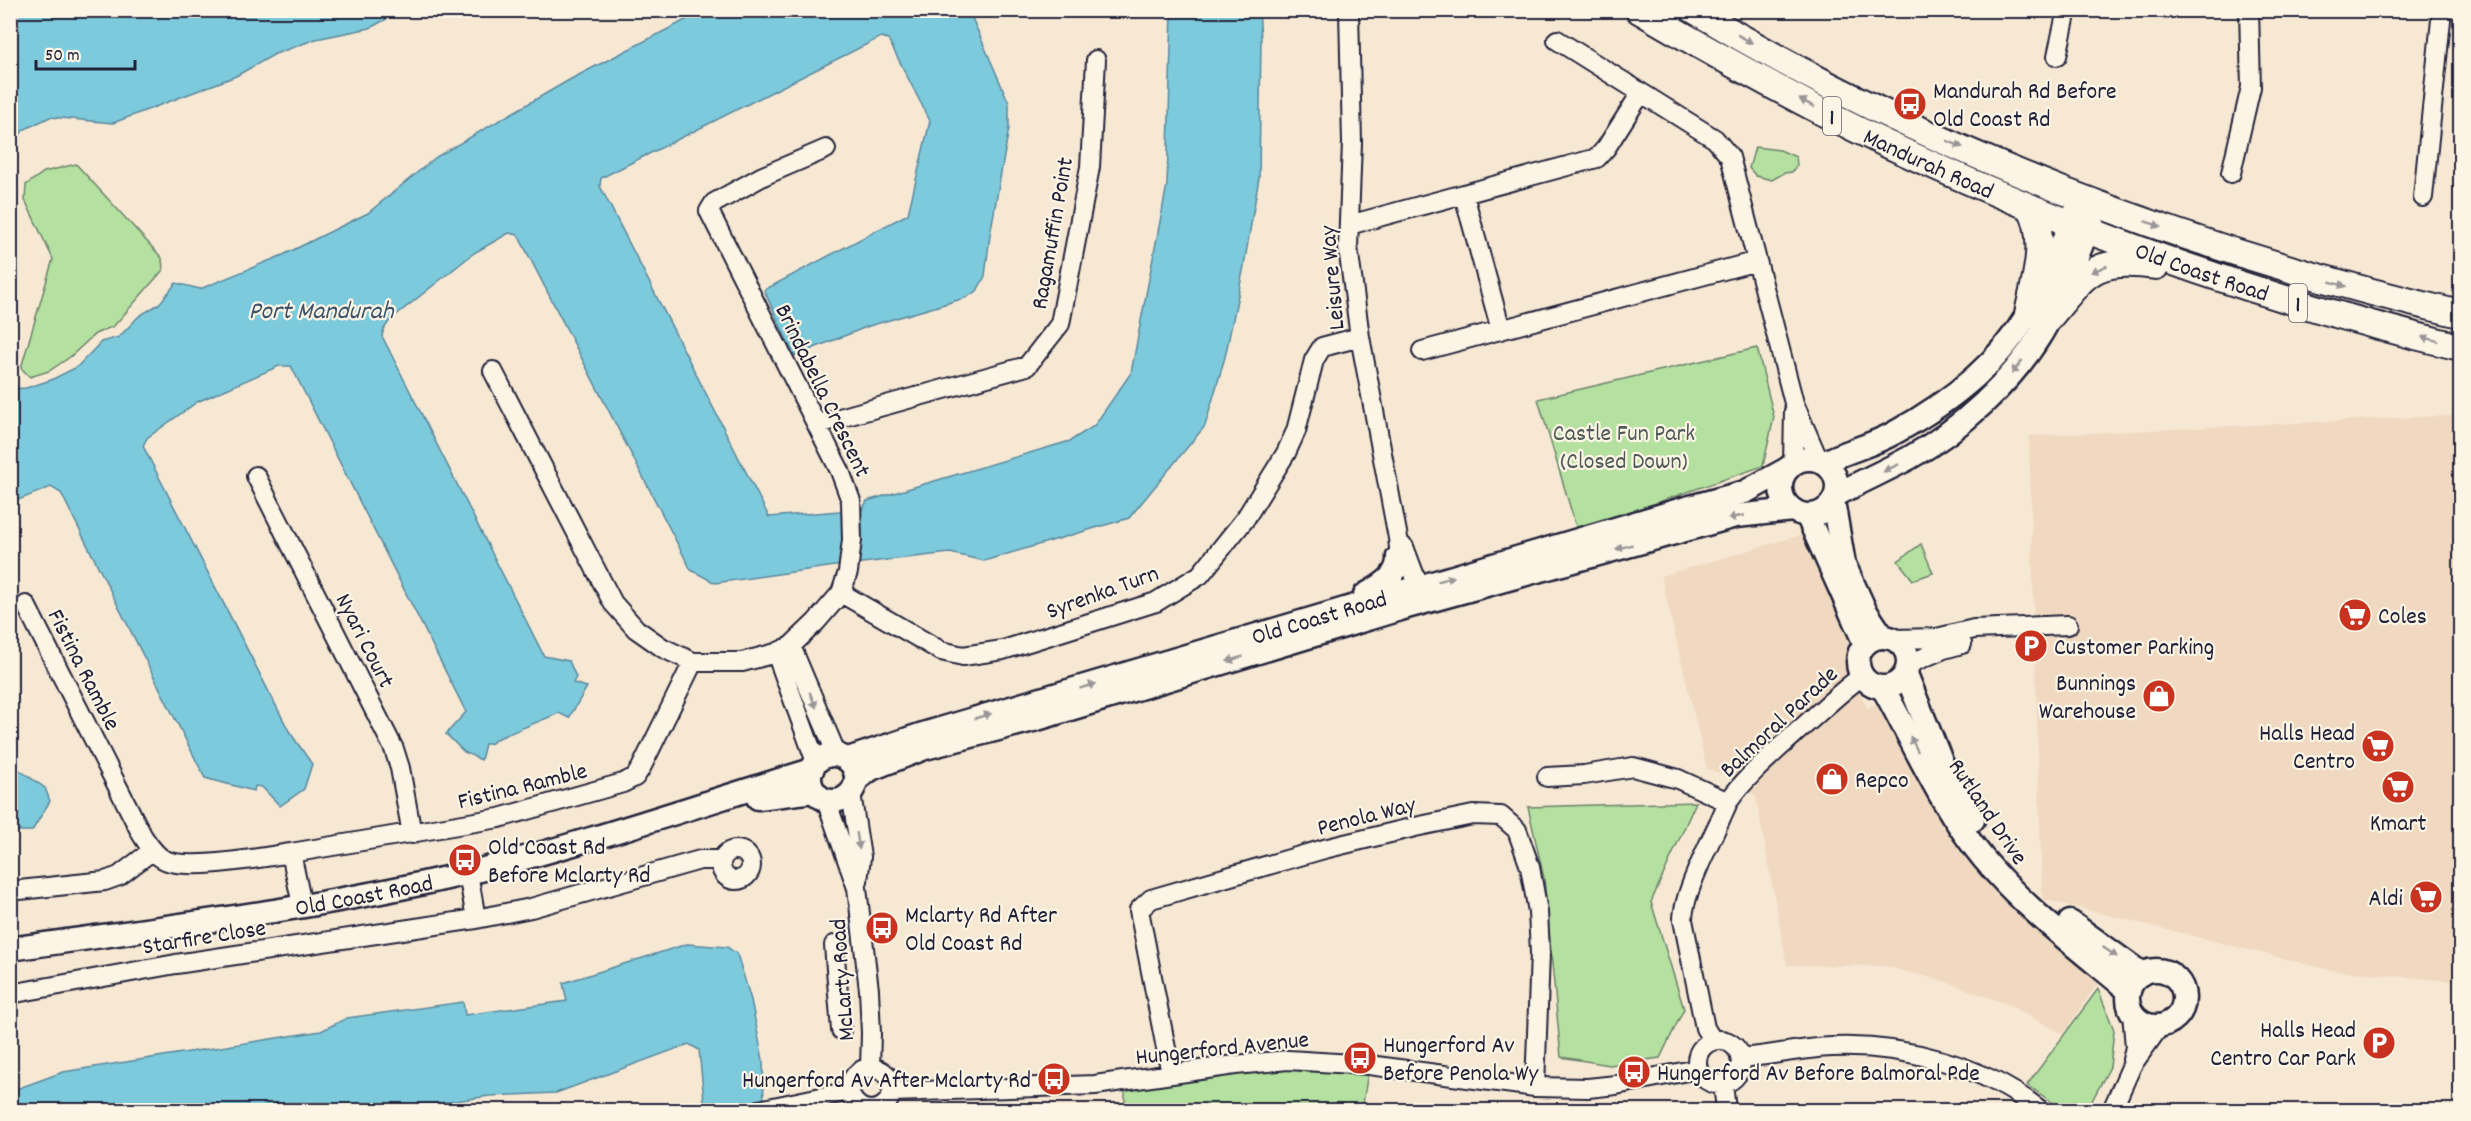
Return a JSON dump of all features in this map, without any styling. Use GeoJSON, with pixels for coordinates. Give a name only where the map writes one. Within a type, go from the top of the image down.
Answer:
{"type":"FeatureCollection","features":[{"type":"Feature","properties":{"kind":"highway","name":"Mandurah Road"},"geometry":{"type":"LineString","coordinates":[[1640,10],[1735,66],[1903,152],[2031,208]]}},
{"type":"Feature","properties":{"kind":"highway","name":"Mandurah Road"},"geometry":{"type":"LineString","coordinates":[[1694,10],[1864,102],[2090,202]]}},
{"type":"Feature","properties":{"kind":"highway","name":"Old Coast Road"},"geometry":{"type":"LineString","coordinates":[[2090,202],[2278,267],[2377,295],[2460,314]]}},
{"type":"Feature","properties":{"kind":"highway","name":"Old Coast Road"},"geometry":{"type":"LineString","coordinates":[[2031,208],[2198,272],[2323,310],[2460,347]]}},
{"type":"Feature","properties":{"kind":"highway"},"geometry":{"type":"LineString","coordinates":[[2031,208],[2038,222],[2039,316]]}},
{"type":"Feature","properties":{"kind":"highway"},"geometry":{"type":"LineString","coordinates":[[2039,316],[2085,275],[2099,267],[2135,263],[2198,272]]}},
{"type":"Feature","properties":{"kind":"main road"},"geometry":{"type":"LineString","coordinates":[[1881,640],[1800,512],[1783,498],[1784,475],[1791,466],[1805,460],[1821,462],[1894,433],[1953,396],[2039,316],[2066,284],[2078,227],[2090,202]]}},
{"type":"Feature","properties":{"kind":"main road"},"geometry":{"type":"LineString","coordinates":[[1800,512],[1822,512],[1834,498],[1911,458],[1941,438],[1988,399],[2028,354],[2039,316]]}},
{"type":"Feature","properties":{"kind":"main road"},"geometry":{"type":"LineString","coordinates":[[1821,462],[1836,480],[1834,498],[1844,564],[1881,640]]}},
{"type":"Feature","properties":{"kind":"main road","name":"Old Coast Road"},"geometry":{"type":"LineString","coordinates":[[10,949],[352,897],[468,873],[709,804],[871,769],[925,748],[1037,719],[1686,508],[1730,498],[1791,466]]}},
{"type":"Feature","properties":{"kind":"main road","name":"Old Coast Road"},"geometry":{"type":"LineString","coordinates":[[833,776],[923,734],[1329,614],[1414,597],[1736,516],[1800,512]]}},
{"type":"Feature","properties":{"kind":"main road"},"geometry":{"type":"LineString","coordinates":[[1329,614],[1389,580],[1399,566],[1398,548]]}},
{"type":"Feature","properties":{"kind":"main road"},"geometry":{"type":"LineString","coordinates":[[1881,640],[1902,645],[1908,654],[1907,669],[1892,687],[1874,686],[1862,676],[1858,663],[1859,653],[1881,640]]}},
{"type":"Feature","properties":{"kind":"main road","name":"Rutland Drive"},"geometry":{"type":"LineString","coordinates":[[1907,669],[1943,766],[1968,813],[2000,856],[2042,899],[2085,935],[2134,993]]}},
{"type":"Feature","properties":{"kind":"main road","name":"Rutland Drive"},"geometry":{"type":"LineString","coordinates":[[1883,688],[1942,799],[1982,856],[2011,889],[2134,993]]}},
{"type":"Feature","properties":{"kind":"main road"},"geometry":{"type":"LineString","coordinates":[[2153,970],[2164,971],[2181,984],[2184,1006],[2179,1016],[2171,1023],[2160,1026],[2146,1025],[2134,993],[2153,970]]}},
{"type":"Feature","properties":{"kind":"street","name":"Leisure Way"},"geometry":{"type":"LineString","coordinates":[[1349,10],[1352,143],[1348,247],[1360,337],[1398,548],[1414,597]]}},
{"type":"Feature","properties":{"kind":"street"},"geometry":{"type":"LineString","coordinates":[[2057,56],[2067,10]]}},
{"type":"Feature","properties":{"kind":"street"},"geometry":{"type":"LineString","coordinates":[[2231,173],[2251,87],[2249,10]]}},
{"type":"Feature","properties":{"kind":"street"},"geometry":{"type":"LineString","coordinates":[[2423,197],[2442,10]]}},
{"type":"Feature","properties":{"kind":"street"},"geometry":{"type":"LineString","coordinates":[[1557,40],[1715,139],[1730,157],[1794,403],[1821,462]]}},
{"type":"Feature","properties":{"kind":"street","name":"Ragamuffin Point"},"geometry":{"type":"LineString","coordinates":[[818,424],[1027,366],[1060,324],[1090,167],[1096,60]]}},
{"type":"Feature","properties":{"kind":"street"},"geometry":{"type":"LineString","coordinates":[[1349,225],[1597,158],[1606,148],[1641,93]]}},
{"type":"Feature","properties":{"kind":"street","name":"Brindabella Crescent"},"geometry":{"type":"LineString","coordinates":[[493,371],[613,603],[636,629],[663,648],[693,662],[742,662],[783,650],[816,622],[841,593],[848,572],[852,540],[851,501],[818,424],[709,211],[714,203],[763,176],[826,149]]}},
{"type":"Feature","properties":{"kind":"street"},"geometry":{"type":"LineString","coordinates":[[1464,195],[1501,330]]}},
{"type":"Feature","properties":{"kind":"street"},"geometry":{"type":"LineString","coordinates":[[1422,351],[1757,261]]}},
{"type":"Feature","properties":{"kind":"street","name":"Syrenka Turn"},"geometry":{"type":"LineString","coordinates":[[841,593],[941,651],[963,656],[1003,650],[1156,602],[1200,575],[1245,519],[1286,453],[1296,431],[1314,360],[1322,347],[1360,337]]}},
{"type":"Feature","properties":{"kind":"street"},"geometry":{"type":"LineString","coordinates":[[1791,466],[1794,403]]}},
{"type":"Feature","properties":{"kind":"street","name":"Nyari Court"},"geometry":{"type":"LineString","coordinates":[[255,476],[394,749],[400,768],[412,834]]}},
{"type":"Feature","properties":{"kind":"street","name":"Fistina Ramble"},"geometry":{"type":"LineString","coordinates":[[26,605],[142,835],[164,860],[178,865],[291,853],[499,818],[623,783],[635,777],[642,768],[693,662]]}},
{"type":"Feature","properties":{"kind":"street"},"geometry":{"type":"LineString","coordinates":[[1881,640],[1937,638],[1974,629],[2068,631],[1987,638],[1944,649],[1907,669]]}},
{"type":"Feature","properties":{"kind":"street"},"geometry":{"type":"LineString","coordinates":[[783,650],[833,776]]}},
{"type":"Feature","properties":{"kind":"street","name":"Balmoral Parade"},"geometry":{"type":"LineString","coordinates":[[1713,1041],[1705,1028],[1686,939],[1683,911],[1728,802],[1749,776],[1842,691],[1862,676]]}},
{"type":"Feature","properties":{"kind":"street","name":"Balmoral Parade"},"geometry":{"type":"LineString","coordinates":[[1547,777],[1584,775],[1633,767],[1678,779],[1728,802]]}},
{"type":"Feature","properties":{"kind":"street","name":"McLarty Road"},"geometry":{"type":"LineString","coordinates":[[833,776],[861,857],[857,888]]}},
{"type":"Feature","properties":{"kind":"street","name":"McLarty Road"},"geometry":{"type":"LineString","coordinates":[[833,776],[857,888],[868,990],[871,1033],[870,1068]]}},
{"type":"Feature","properties":{"kind":"street","name":"Penola Way"},"geometry":{"type":"LineString","coordinates":[[1171,1074],[1139,910],[1151,899],[1324,849],[1473,814],[1501,816],[1517,830],[1530,867],[1539,912],[1540,952],[1535,1087]]}},
{"type":"Feature","properties":{"kind":"street"},"geometry":{"type":"LineString","coordinates":[[10,891],[105,881],[119,876],[153,850]]}},
{"type":"Feature","properties":{"kind":"street"},"geometry":{"type":"LineString","coordinates":[[291,853],[302,905]]}},
{"type":"Feature","properties":{"kind":"street","name":"Starfire Close"},"geometry":{"type":"LineString","coordinates":[[10,994],[176,964],[476,919],[531,908],[699,860],[721,860]]}},
{"type":"Feature","properties":{"kind":"street"},"geometry":{"type":"LineString","coordinates":[[468,873],[476,919]]}},
{"type":"Feature","properties":{"kind":"street"},"geometry":{"type":"LineString","coordinates":[[834,945],[841,1030]]}},
{"type":"Feature","properties":{"kind":"street"},"geometry":{"type":"LineString","coordinates":[[837,992],[868,990]]}},
{"type":"Feature","properties":{"kind":"street"},"geometry":{"type":"LineString","coordinates":[[2132,1065],[2134,993]]}},
{"type":"Feature","properties":{"kind":"street"},"geometry":{"type":"LineString","coordinates":[[2112,1110],[2132,1065],[2160,1026]]}},
{"type":"Feature","properties":{"kind":"street"},"geometry":{"type":"LineString","coordinates":[[1713,1041],[1729,1042],[1736,1049],[1740,1058],[1737,1074],[1723,1084],[1707,1081],[1698,1069],[1696,1061],[1699,1052],[1713,1041]]}},
{"type":"Feature","properties":{"kind":"street"},"geometry":{"type":"LineString","coordinates":[[1740,1058],[1832,1047],[1885,1048],[1911,1053],[1960,1068],[1985,1078],[2040,1110]]}},
{"type":"Feature","properties":{"kind":"street","name":"Hungerford Avenue"},"geometry":{"type":"LineString","coordinates":[[892,1092],[1058,1087],[1267,1062],[1322,1061],[1535,1087],[1588,1088],[1616,1085],[1698,1069]]}},
{"type":"Feature","properties":{"kind":"street"},"geometry":{"type":"LineString","coordinates":[[876,1068],[887,1074],[892,1092],[886,1103],[874,1110],[856,1103],[850,1091],[857,1073],[876,1068]]}},
{"type":"Feature","properties":{"kind":"street"},"geometry":{"type":"LineString","coordinates":[[1723,1084],[1726,1110]]}},
{"type":"Feature","properties":{"kind":"street"},"geometry":{"type":"LineString","coordinates":[[764,1109],[850,1091]]}},
{"type":"Feature","properties":{"kind":"shaded area"},"geometry":{"type":"Polygon","coordinates":[[[2460,415],[2460,982],[2330,970],[2042,899],[2029,436],[2460,415]]]}},
{"type":"Feature","properties":{"kind":"shaded area"},"geometry":{"type":"Polygon","coordinates":[[[1801,535],[1850,640],[1846,663],[1867,708],[1878,704],[1940,820],[2008,905],[2101,979],[2063,1034],[2007,1004],[1944,981],[1883,966],[1787,965],[1756,797],[1733,777],[1707,769],[1661,576],[1801,535]]]}},
{"type":"Feature","properties":{"kind":"green space"},"geometry":{"type":"Polygon","coordinates":[[[1755,147],[1780,150],[1796,157],[1797,165],[1792,172],[1784,173],[1772,180],[1756,176],[1749,168],[1755,147]]]}},
{"type":"Feature","properties":{"kind":"green space"},"geometry":{"type":"Polygon","coordinates":[[[76,164],[162,258],[163,270],[114,326],[95,334],[70,357],[49,371],[30,377],[21,368],[53,259],[25,200],[26,185],[44,172],[76,164]]]}},
{"type":"Feature","properties":{"kind":"green space","name":"Castle Fun Park (Closed Down)"},"geometry":{"type":"Polygon","coordinates":[[[1757,348],[1774,417],[1763,466],[1577,530],[1538,399],[1757,348]]]}},
{"type":"Feature","properties":{"kind":"green space"},"geometry":{"type":"Polygon","coordinates":[[[1921,544],[1933,573],[1913,580],[1898,561],[1921,544]]]}},
{"type":"Feature","properties":{"kind":"green space"},"geometry":{"type":"Polygon","coordinates":[[[1696,802],[1651,902],[1684,1009],[1660,1058],[1610,1065],[1561,1057],[1544,878],[1528,807],[1696,802]]]}},
{"type":"Feature","properties":{"kind":"green space"},"geometry":{"type":"Polygon","coordinates":[[[2098,989],[2114,1030],[2110,1067],[2089,1106],[2064,1110],[2027,1085],[2098,989]]]}},
{"type":"Feature","properties":{"kind":"green space"},"geometry":{"type":"Polygon","coordinates":[[[1235,1065],[1369,1065],[1362,1110],[1125,1110],[1125,1081],[1235,1065]]]}},
{"type":"Feature","properties":{"kind":"water"},"geometry":{"type":"Polygon","coordinates":[[[11,10],[401,11],[370,28],[316,39],[275,54],[236,76],[113,123],[50,117],[23,130],[11,149],[11,10]]]}},
{"type":"Feature","properties":{"kind":"water","name":"Port Mandurah"},"geometry":{"type":"Polygon","coordinates":[[[703,11],[969,11],[1009,103],[1009,128],[985,276],[977,291],[965,298],[869,326],[794,356],[764,290],[908,214],[930,121],[888,39],[881,37],[601,178],[600,186],[769,517],[863,509],[867,501],[1070,441],[1094,426],[1131,373],[1167,185],[1172,11],[1259,11],[1261,38],[1259,178],[1225,357],[1205,426],[1129,518],[984,561],[950,553],[715,583],[691,570],[518,235],[509,233],[474,253],[390,320],[382,336],[544,656],[569,661],[576,677],[573,683],[587,687],[569,718],[559,713],[485,744],[481,760],[464,752],[446,734],[466,712],[291,366],[279,366],[197,402],[147,438],[143,446],[289,731],[312,764],[304,789],[280,806],[262,787],[255,786],[254,791],[205,778],[61,493],[51,487],[11,503],[10,389],[26,388],[51,380],[77,367],[101,342],[119,337],[139,316],[159,304],[176,283],[200,289],[283,255],[368,213],[436,157],[571,79],[703,11]]]}},
{"type":"Feature","properties":{"kind":"water"},"geometry":{"type":"Polygon","coordinates":[[[11,764],[45,788],[50,801],[32,831],[18,831],[11,827],[11,764]]]}},
{"type":"Feature","properties":{"kind":"water"},"geometry":{"type":"Polygon","coordinates":[[[687,944],[727,947],[737,954],[751,1000],[763,1060],[764,1110],[705,1110],[699,1050],[689,1044],[556,1093],[489,1096],[394,1110],[11,1110],[11,1091],[63,1072],[321,1031],[347,1018],[463,1002],[465,1015],[567,1001],[563,983],[687,944]]]}},
{"type":"Feature","properties":{"kind":"place","name":"Mandurah Rd Before Old Coast Rd"},"geometry":{"type":"Point","coordinates":[1910,104]}},
{"type":"Feature","properties":{"kind":"place","name":"Coles"},"geometry":{"type":"Point","coordinates":[2355,615]}},
{"type":"Feature","properties":{"kind":"place","name":"Customer Parking"},"geometry":{"type":"Point","coordinates":[2031,646]}},
{"type":"Feature","properties":{"kind":"place","name":"Bunnings Warehouse"},"geometry":{"type":"Point","coordinates":[2159,696]}},
{"type":"Feature","properties":{"kind":"place","name":"Halls Head Centro"},"geometry":{"type":"Point","coordinates":[2378,746]}},
{"type":"Feature","properties":{"kind":"place","name":"Repco"},"geometry":{"type":"Point","coordinates":[1832,779]}},
{"type":"Feature","properties":{"kind":"place","name":"Kmart"},"geometry":{"type":"Point","coordinates":[2398,787]}},
{"type":"Feature","properties":{"kind":"place","name":"Old Coast Rd Before Mclarty Rd"},"geometry":{"type":"Point","coordinates":[465,860]}},
{"type":"Feature","properties":{"kind":"place","name":"Aldi"},"geometry":{"type":"Point","coordinates":[2426,897]}},
{"type":"Feature","properties":{"kind":"place","name":"Mclarty Rd After Old Coast Rd"},"geometry":{"type":"Point","coordinates":[882,928]}},
{"type":"Feature","properties":{"kind":"place","name":"Halls Head Centro Car Park"},"geometry":{"type":"Point","coordinates":[2379,1043]}},
{"type":"Feature","properties":{"kind":"place","name":"Hungerford Av Before Penola Wy"},"geometry":{"type":"Point","coordinates":[1360,1058]}},
{"type":"Feature","properties":{"kind":"place","name":"Hungerford Av Before Balmoral Pde"},"geometry":{"type":"Point","coordinates":[1634,1072]}},
{"type":"Feature","properties":{"kind":"place","name":"Hungerford Av After Mclarty Rd"},"geometry":{"type":"Point","coordinates":[1054,1079]}}]}
